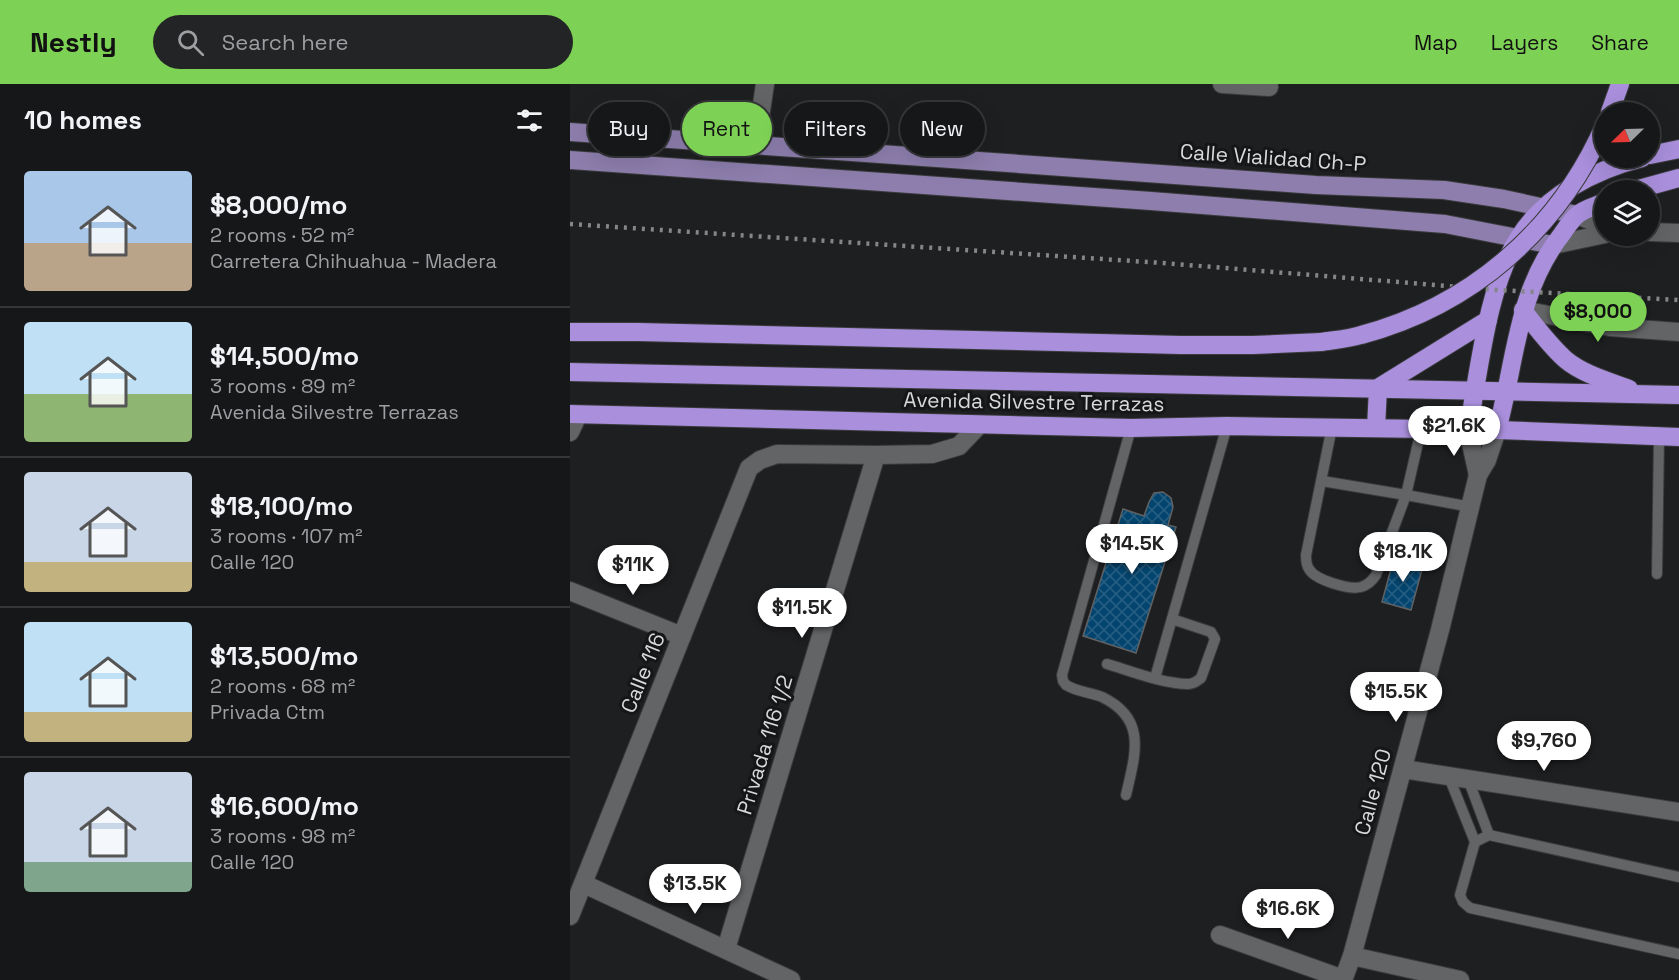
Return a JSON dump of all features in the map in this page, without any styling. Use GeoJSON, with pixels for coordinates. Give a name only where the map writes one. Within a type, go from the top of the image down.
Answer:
{"type":"FeatureCollection","features":[{"type":"Feature","properties":{"kind":"highway"},"geometry":{"type":"LineString","coordinates":[[1614,102],[1620,84]]}},
{"type":"Feature","properties":{"kind":"highway"},"geometry":{"type":"LineString","coordinates":[[570,332],[1181,345],[1321,342],[1358,336],[1389,327],[1443,303],[1468,289],[1515,252],[1540,228],[1558,205],[1594,144]]}},
{"type":"Feature","properties":{"kind":"highway"},"geometry":{"type":"LineString","coordinates":[[1660,153],[1679,149]]}},
{"type":"Feature","properties":{"kind":"highway"},"geometry":{"type":"LineString","coordinates":[[1468,430],[1488,321],[1504,267],[1517,239],[1544,208],[1556,198],[1609,168]]}},
{"type":"Feature","properties":{"kind":"highway"},"geometry":{"type":"LineString","coordinates":[[1660,183],[1679,178]]}},
{"type":"Feature","properties":{"kind":"highway"},"geometry":{"type":"LineString","coordinates":[[1497,430],[1523,310],[1533,282],[1553,245],[1577,214],[1594,207]]}},
{"type":"Feature","properties":{"kind":"highway"},"geometry":{"type":"LineString","coordinates":[[1523,310],[1548,342],[1567,361],[1589,374],[1645,394]]}},
{"type":"Feature","properties":{"kind":"highway"},"geometry":{"type":"LineString","coordinates":[[1376,429],[1378,388],[1488,321]]}},
{"type":"Feature","properties":{"kind":"highway","name":"Avenida Silvestre Terrazas"},"geometry":{"type":"LineString","coordinates":[[570,372],[1679,395]]}},
{"type":"Feature","properties":{"kind":"highway","name":"Avenida Silvestre Terrazas"},"geometry":{"type":"LineString","coordinates":[[574,415],[1131,428],[1227,426],[1497,430],[1679,437]]}},
{"type":"Feature","properties":{"kind":"main road","name":"Calle Vialidad Ch-P"},"geometry":{"type":"LineString","coordinates":[[570,132],[682,140]]}},
{"type":"Feature","properties":{"kind":"main road","name":"Calle Vialidad Ch-P"},"geometry":{"type":"LineString","coordinates":[[772,146],[1304,184],[1444,190],[1577,214]]}},
{"type":"Feature","properties":{"kind":"main road"},"geometry":{"type":"LineString","coordinates":[[570,160],[1444,224],[1553,245]]}},
{"type":"Feature","properties":{"kind":"street"},"geometry":{"type":"LineString","coordinates":[[762,102],[765,84]]}},
{"type":"Feature","properties":{"kind":"street"},"geometry":{"type":"LineString","coordinates":[[1222,84],[1269,87]]}},
{"type":"Feature","properties":{"kind":"street"},"geometry":{"type":"LineString","coordinates":[[1577,214],[1594,221]]}},
{"type":"Feature","properties":{"kind":"street"},"geometry":{"type":"LineString","coordinates":[[1660,232],[1679,233]]}},
{"type":"Feature","properties":{"kind":"street"},"geometry":{"type":"LineString","coordinates":[[1553,245],[1594,236]]}},
{"type":"Feature","properties":{"kind":"street"},"geometry":{"type":"LineString","coordinates":[[1523,310],[1610,327],[1679,332]]}},
{"type":"Feature","properties":{"kind":"street"},"geometry":{"type":"LineString","coordinates":[[570,432],[574,415]]}},
{"type":"Feature","properties":{"kind":"street"},"geometry":{"type":"LineString","coordinates":[[876,455],[932,454],[959,446],[979,425]]}},
{"type":"Feature","properties":{"kind":"street","name":"Calle 120"},"geometry":{"type":"LineString","coordinates":[[1468,430],[1478,475]]}},
{"type":"Feature","properties":{"kind":"street","name":"Calle 120"},"geometry":{"type":"LineString","coordinates":[[1343,979],[1352,956],[1403,769],[1478,475],[1487,460],[1497,430]]}},
{"type":"Feature","properties":{"kind":"street","name":"Calle 116"},"geometry":{"type":"LineString","coordinates":[[570,916],[749,468],[759,460],[777,454],[876,455]]}},
{"type":"Feature","properties":{"kind":"street","name":"Privada 116 1/2"},"geometry":{"type":"LineString","coordinates":[[726,950],[876,455]]}},
{"type":"Feature","properties":{"kind":"street"},"geometry":{"type":"LineString","coordinates":[[570,591],[682,636]]}},
{"type":"Feature","properties":{"kind":"street"},"geometry":{"type":"LineString","coordinates":[[1403,769],[1679,812]]}},
{"type":"Feature","properties":{"kind":"street"},"geometry":{"type":"LineString","coordinates":[[584,884],[791,980]]}},
{"type":"Feature","properties":{"kind":"street"},"geometry":{"type":"LineString","coordinates":[[1220,935],[1343,979]]}},
{"type":"Feature","properties":{"kind":"street"},"geometry":{"type":"LineString","coordinates":[[1352,956],[1460,980]]}},
{"type":"Feature","properties":{"kind":"lane"},"geometry":{"type":"LineString","coordinates":[[1155,678],[1227,426]]}},
{"type":"Feature","properties":{"kind":"lane"},"geometry":{"type":"LineString","coordinates":[[1332,427],[1306,562],[1314,576],[1355,587],[1370,583],[1376,575],[1406,495],[1421,430]]}},
{"type":"Feature","properties":{"kind":"lane"},"geometry":{"type":"LineString","coordinates":[[1126,795],[1135,758],[1136,743],[1129,720],[1120,710],[1101,697],[1066,685],[1062,675],[1131,428]]}},
{"type":"Feature","properties":{"kind":"lane"},"geometry":{"type":"LineString","coordinates":[[1657,574],[1659,436]]}},
{"type":"Feature","properties":{"kind":"lane"},"geometry":{"type":"LineString","coordinates":[[1322,481],[1471,507]]}},
{"type":"Feature","properties":{"kind":"lane"},"geometry":{"type":"LineString","coordinates":[[1107,664],[1155,678],[1187,684],[1197,682],[1201,678],[1215,643],[1211,632],[1172,619]]}},
{"type":"Feature","properties":{"kind":"lane"},"geometry":{"type":"LineString","coordinates":[[1458,778],[1489,836]]}},
{"type":"Feature","properties":{"kind":"lane"},"geometry":{"type":"LineString","coordinates":[[1458,778],[1475,842],[1460,895],[1463,902],[1470,908],[1679,954]]}},
{"type":"Feature","properties":{"kind":"lane"},"geometry":{"type":"LineString","coordinates":[[1475,842],[1489,836],[1679,877]]}},
{"type":"Feature","properties":{"kind":"building"},"geometry":{"type":"Polygon","coordinates":[[[1163,492],[1171,498],[1173,507],[1168,525],[1176,527],[1136,653],[1083,636],[1123,509],[1144,516],[1154,493],[1163,492]]]}},
{"type":"Feature","properties":{"kind":"building"},"geometry":{"type":"Polygon","coordinates":[[[1406,558],[1424,562],[1411,610],[1382,602],[1392,565],[1406,558]]]}},
{"type":"Feature","properties":{"kind":"railway"},"geometry":{"type":"LineString","coordinates":[[570,224],[1163,263],[1497,290],[1679,300]]}}]}
